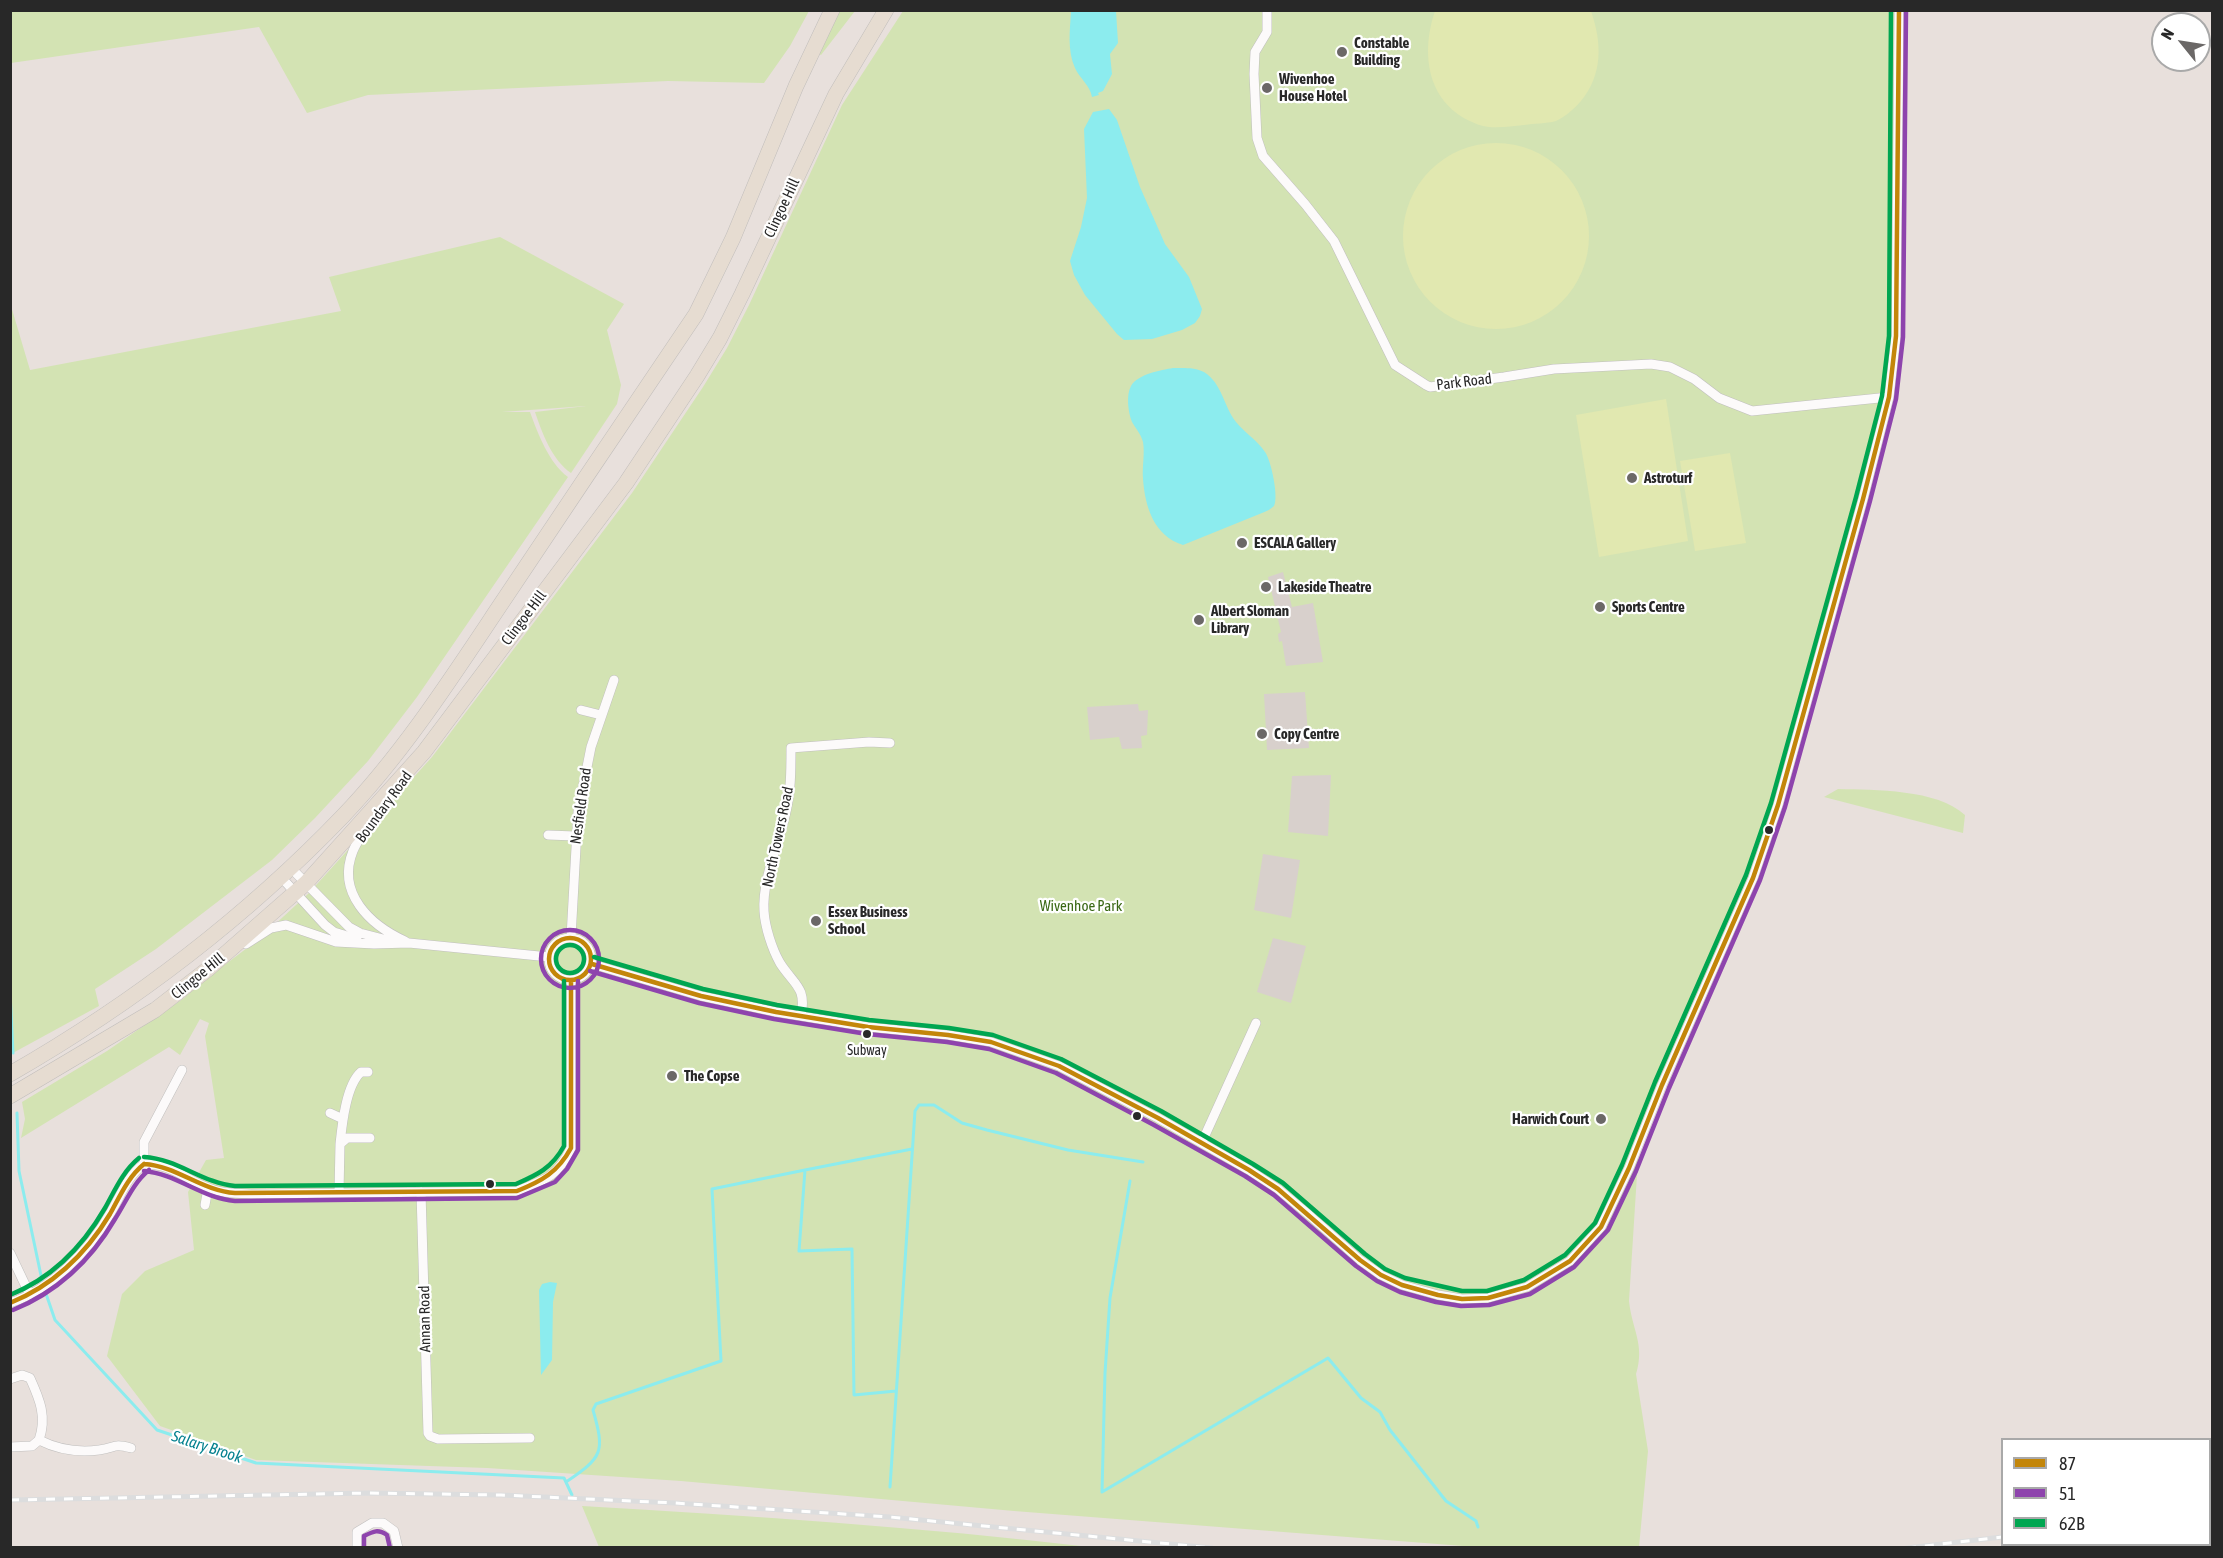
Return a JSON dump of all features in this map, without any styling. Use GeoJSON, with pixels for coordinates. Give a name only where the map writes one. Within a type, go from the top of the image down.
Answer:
{"type":"FeatureCollection","features":[{"type":"Feature","properties":{"kind":"main road","name":"Clingoe Hill"},"geometry":{"type":"LineString","coordinates":[[10,1074],[133,997],[216,933],[286,872],[344,815],[410,737],[696,314],[737,228],[796,86],[832,10]]}},
{"type":"Feature","properties":{"kind":"main road","name":"Clingoe Hill"},"geometry":{"type":"LineString","coordinates":[[10,1096],[155,1010],[208,969],[301,888],[424,752],[626,483],[697,376],[720,338],[742,294],[836,94],[885,10]]}},
{"type":"Feature","properties":{"kind":"street","name":"Park Road"},"geometry":{"type":"LineString","coordinates":[[1268,10],[1267,32],[1255,52],[1254,74],[1257,138],[1263,156],[1305,204],[1334,242],[1395,365],[1416,380],[1430,387],[1554,369],[1651,364],[1670,367],[1694,379],[1719,398],[1736,407],[1752,411],[1889,397]]}},
{"type":"Feature","properties":{"kind":"street"},"geometry":{"type":"LineString","coordinates":[[592,964],[701,996],[801,1016],[868,1027],[991,1042],[1059,1066],[1202,1142],[1278,1189],[1360,1260],[1381,1275],[1421,1291],[1462,1299],[1488,1298],[1527,1287],[1570,1261],[1601,1227],[1629,1168],[1662,1085],[1753,878],[1778,805],[1863,499],[1889,397],[1896,336],[1899,10]]}},
{"type":"Feature","properties":{"kind":"street","name":"Nesfield Road"},"geometry":{"type":"LineString","coordinates":[[571,937],[575,837],[586,765],[614,680]]}},
{"type":"Feature","properties":{"kind":"street"},"geometry":{"type":"LineString","coordinates":[[581,710],[601,715]]}},
{"type":"Feature","properties":{"kind":"street","name":"North Towers Road"},"geometry":{"type":"LineString","coordinates":[[801,1016],[804,1002],[800,989],[779,962],[769,936],[764,910],[771,865],[791,790],[791,748],[869,742],[890,743]]}},
{"type":"Feature","properties":{"kind":"street","name":"Boundary Road"},"geometry":{"type":"LineString","coordinates":[[409,943],[384,930],[365,914],[353,895],[349,883],[349,866],[358,841],[424,752]]}},
{"type":"Feature","properties":{"kind":"street"},"geometry":{"type":"LineString","coordinates":[[548,835],[575,837]]}},
{"type":"Feature","properties":{"kind":"street","name":"Boundary Road"},"geometry":{"type":"LineString","coordinates":[[286,872],[334,932],[374,944]]}},
{"type":"Feature","properties":{"kind":"street","name":"Boundary Road"},"geometry":{"type":"LineString","coordinates":[[286,872],[301,888],[349,927],[360,933],[392,942]]}},
{"type":"Feature","properties":{"kind":"street","name":"Boundary Road"},"geometry":{"type":"LineString","coordinates":[[208,969],[278,925],[296,927],[336,942],[409,943],[549,957]]}},
{"type":"Feature","properties":{"kind":"street"},"geometry":{"type":"LineString","coordinates":[[571,937],[586,946],[592,964],[583,976],[571,981],[557,976],[551,968],[549,957],[556,943],[571,937]]}},
{"type":"Feature","properties":{"kind":"street"},"geometry":{"type":"LineString","coordinates":[[10,1303],[34,1292],[70,1264],[99,1231],[134,1171],[144,1164],[166,1166],[208,1188],[226,1193],[517,1191],[541,1182],[563,1166],[572,1148],[571,981]]}},
{"type":"Feature","properties":{"kind":"street"},"geometry":{"type":"LineString","coordinates":[[1202,1142],[1256,1023]]}},
{"type":"Feature","properties":{"kind":"street"},"geometry":{"type":"LineString","coordinates":[[144,1164],[144,1142],[182,1070]]}},
{"type":"Feature","properties":{"kind":"street"},"geometry":{"type":"LineString","coordinates":[[339,1193],[343,1119],[355,1078],[361,1072],[368,1072]]}},
{"type":"Feature","properties":{"kind":"street"},"geometry":{"type":"LineString","coordinates":[[572,1083],[583,1082]]}},
{"type":"Feature","properties":{"kind":"street"},"geometry":{"type":"LineString","coordinates":[[330,1113],[343,1119]]}},
{"type":"Feature","properties":{"kind":"street"},"geometry":{"type":"LineString","coordinates":[[340,1144],[347,1138],[370,1138]]}},
{"type":"Feature","properties":{"kind":"street"},"geometry":{"type":"LineString","coordinates":[[206,1205],[208,1188]]}},
{"type":"Feature","properties":{"kind":"street","name":"Annan Road"},"geometry":{"type":"LineString","coordinates":[[421,1192],[430,1436],[438,1438],[530,1438]]}},
{"type":"Feature","properties":{"kind":"street"},"geometry":{"type":"LineString","coordinates":[[10,1253],[34,1292]]}},
{"type":"Feature","properties":{"kind":"street"},"geometry":{"type":"LineString","coordinates":[[10,1379],[22,1375],[30,1378],[42,1404],[43,1420],[39,1440],[32,1446],[10,1447]]}},
{"type":"Feature","properties":{"kind":"street"},"geometry":{"type":"LineString","coordinates":[[39,1440],[58,1449],[70,1451],[101,1450],[117,1439],[131,1448]]}},
{"type":"Feature","properties":{"kind":"street"},"geometry":{"type":"LineString","coordinates":[[357,1548],[357,1533],[372,1523],[383,1522],[394,1531],[398,1548]]}},
{"type":"Feature","properties":{"kind":"green space"},"geometry":{"type":"Polygon","coordinates":[[[10,11],[809,11],[790,46],[764,83],[668,81],[368,95],[307,113],[259,27],[11,63],[10,11]]]}},
{"type":"Feature","properties":{"kind":"green space"},"geometry":{"type":"Polygon","coordinates":[[[839,11],[855,11],[821,55],[817,53],[839,11]]]}},
{"type":"Feature","properties":{"kind":"green space","name":"Wivenhoe Park"},"geometry":{"type":"Polygon","coordinates":[[[903,11],[1899,11],[1896,336],[1889,397],[1763,850],[1639,1143],[1629,1301],[1639,1345],[1636,1374],[1648,1451],[1639,1547],[1476,1547],[1014,1511],[681,1481],[487,1468],[256,1460],[160,1426],[107,1356],[122,1294],[145,1271],[194,1250],[188,1192],[206,1160],[224,1158],[205,1036],[209,1023],[200,1019],[180,1055],[169,1047],[21,1138],[25,1119],[22,1102],[107,1051],[184,998],[259,939],[308,894],[432,757],[632,493],[703,387],[727,348],[749,305],[842,105],[903,11]]]}},
{"type":"Feature","properties":{"kind":"green space"},"geometry":{"type":"Polygon","coordinates":[[[1435,11],[1591,11],[1597,35],[1598,58],[1597,69],[1588,91],[1578,104],[1556,121],[1493,127],[1483,126],[1465,118],[1450,108],[1440,95],[1433,80],[1428,47],[1435,11]]]}},
{"type":"Feature","properties":{"kind":"green space"},"geometry":{"type":"Polygon","coordinates":[[[1496,143],[1532,150],[1562,170],[1582,200],[1589,236],[1582,272],[1562,302],[1532,322],[1496,329],[1460,322],[1430,302],[1410,272],[1403,236],[1410,200],[1430,170],[1460,150],[1496,143]]]}},
{"type":"Feature","properties":{"kind":"green space"},"geometry":{"type":"Polygon","coordinates":[[[500,237],[624,304],[607,330],[621,385],[617,404],[571,473],[553,454],[535,412],[586,406],[502,412],[530,412],[550,456],[568,477],[417,697],[368,761],[272,860],[156,949],[95,989],[99,1006],[11,1054],[11,306],[30,370],[341,311],[329,277],[500,237]]]}},
{"type":"Feature","properties":{"kind":"green space","name":"Astroturf"},"geometry":{"type":"Polygon","coordinates":[[[1666,399],[1688,541],[1599,557],[1576,415],[1666,399]]]}},
{"type":"Feature","properties":{"kind":"green space"},"geometry":{"type":"Polygon","coordinates":[[[1730,453],[1746,543],[1695,551],[1680,461],[1730,453]]]}},
{"type":"Feature","properties":{"kind":"green space"},"geometry":{"type":"Polygon","coordinates":[[[1838,789],[1905,793],[1939,800],[1965,815],[1963,833],[1824,797],[1838,789]]]}},
{"type":"Feature","properties":{"kind":"green space"},"geometry":{"type":"Polygon","coordinates":[[[582,1506],[900,1528],[1090,1547],[599,1547],[582,1506]]]}},
{"type":"Feature","properties":{"kind":"shaded area"},"geometry":{"type":"Polygon","coordinates":[[[1283,572],[1292,607],[1313,603],[1323,662],[1286,666],[1282,641],[1279,642],[1278,634],[1281,632],[1268,577],[1283,572]]]}},
{"type":"Feature","properties":{"kind":"shaded area"},"geometry":{"type":"Polygon","coordinates":[[[1305,692],[1309,748],[1267,750],[1264,694],[1305,692]]]}},
{"type":"Feature","properties":{"kind":"shaded area"},"geometry":{"type":"Polygon","coordinates":[[[1138,704],[1139,711],[1148,710],[1147,735],[1141,736],[1142,748],[1122,749],[1119,737],[1090,740],[1087,707],[1138,704]]]}},
{"type":"Feature","properties":{"kind":"shaded area"},"geometry":{"type":"Polygon","coordinates":[[[1331,775],[1328,836],[1288,832],[1292,776],[1331,775]]]}},
{"type":"Feature","properties":{"kind":"shaded area"},"geometry":{"type":"Polygon","coordinates":[[[1263,854],[1300,860],[1291,918],[1254,910],[1263,854]]]}},
{"type":"Feature","properties":{"kind":"shaded area"},"geometry":{"type":"Polygon","coordinates":[[[1273,938],[1306,946],[1291,1003],[1257,992],[1273,938]]]}},
{"type":"Feature","properties":{"kind":"water"},"geometry":{"type":"Polygon","coordinates":[[[1071,11],[1116,11],[1118,43],[1110,54],[1112,74],[1103,91],[1098,93],[1099,95],[1092,97],[1072,61],[1071,11]]]}},
{"type":"Feature","properties":{"kind":"water"},"geometry":{"type":"Polygon","coordinates":[[[1109,109],[1117,120],[1140,187],[1165,244],[1189,277],[1202,309],[1195,323],[1182,330],[1152,339],[1124,340],[1117,334],[1085,295],[1074,275],[1070,261],[1087,198],[1084,129],[1093,112],[1109,109]]]}},
{"type":"Feature","properties":{"kind":"water"},"geometry":{"type":"Polygon","coordinates":[[[1173,368],[1200,370],[1215,382],[1236,422],[1265,452],[1270,463],[1276,495],[1274,506],[1269,510],[1183,545],[1173,541],[1158,528],[1149,510],[1143,479],[1143,442],[1132,422],[1128,404],[1129,390],[1139,378],[1173,368]]]}},
{"type":"Feature","properties":{"kind":"water"},"geometry":{"type":"Polygon","coordinates":[[[557,1283],[553,1302],[552,1360],[541,1375],[539,1290],[542,1284],[557,1283]]]}},
{"type":"Feature","properties":{"kind":"waterway","name":"Salary Brook"},"geometry":{"type":"LineString","coordinates":[[10,992],[13,1053]]}},
{"type":"Feature","properties":{"kind":"waterway"},"geometry":{"type":"LineString","coordinates":[[890,1487],[915,1111],[919,1105],[934,1105],[962,1123],[987,1130],[1068,1150],[1143,1162]]}},
{"type":"Feature","properties":{"kind":"waterway","name":"Salary Brook"},"geometry":{"type":"LineString","coordinates":[[17,1113],[19,1171],[43,1285],[55,1320],[157,1430],[256,1463],[564,1478],[572,1495]]}},
{"type":"Feature","properties":{"kind":"waterway"},"geometry":{"type":"LineString","coordinates":[[805,1170],[912,1149]]}},
{"type":"Feature","properties":{"kind":"waterway"},"geometry":{"type":"LineString","coordinates":[[566,1482],[588,1466],[598,1452],[599,1435],[593,1410],[596,1404],[721,1361],[712,1189],[805,1170],[799,1251],[852,1249],[854,1395],[896,1391]]}},
{"type":"Feature","properties":{"kind":"waterway"},"geometry":{"type":"LineString","coordinates":[[1130,1181],[1110,1298],[1105,1373],[1102,1492],[1328,1358],[1361,1398],[1380,1412],[1390,1430],[1446,1501],[1476,1521],[1478,1527]]}},
{"type":"Feature","properties":{"kind":"railway"},"geometry":{"type":"LineString","coordinates":[[10,1500],[369,1493],[501,1495],[675,1503],[890,1517],[1212,1548]]}},
{"type":"Feature","properties":{"kind":"railway"},"geometry":{"type":"LineString","coordinates":[[1907,1548],[2001,1537]]}},
{"type":"Feature","properties":{"kind":"transit line","name":"62B"},"geometry":{"type":"LineString","coordinates":[[594,957],[703,989],[777,1005],[869,1020],[993,1035],[1061,1059],[1161,1111],[1283,1183],[1365,1254],[1385,1269],[1405,1278],[1462,1291],[1487,1291],[1524,1280],[1565,1255],[1595,1223],[1746,875],[1771,803],[1856,497],[1882,396],[1889,336],[1891,10]]}},
{"type":"Feature","properties":{"kind":"transit line","name":"87"},"geometry":{"type":"LineString","coordinates":[[592,964],[701,996],[776,1012],[868,1027],[991,1042],[1059,1066],[1158,1118],[1249,1170],[1278,1189],[1360,1260],[1381,1275],[1402,1285],[1462,1299],[1488,1298],[1527,1287],[1570,1261],[1601,1227],[1629,1168],[1662,1085],[1753,878],[1778,805],[1863,499],[1889,397],[1896,336],[1899,10]]}},
{"type":"Feature","properties":{"kind":"transit line","name":"51"},"geometry":{"type":"LineString","coordinates":[[590,971],[699,1003],[774,1019],[867,1034],[947,1042],[989,1049],[1056,1073],[1245,1176],[1274,1195],[1356,1266],[1377,1281],[1400,1292],[1461,1306],[1489,1305],[1530,1294],[1574,1267],[1608,1230],[1636,1171],[1669,1088],[1760,880],[1785,807],[1870,501],[1896,399],[1903,337],[1906,10]]}},
{"type":"Feature","properties":{"kind":"transit line","name":"51"},"geometry":{"type":"LineString","coordinates":[[570,930],[586,935],[594,943],[599,959],[594,975],[586,983],[570,988],[554,983],[546,975],[541,959],[546,943],[554,935],[570,930]]}},
{"type":"Feature","properties":{"kind":"transit line","name":"87"},"geometry":{"type":"LineString","coordinates":[[570,938],[585,944],[591,959],[585,974],[570,980],[555,974],[549,959],[555,944],[570,938]]}},
{"type":"Feature","properties":{"kind":"transit line","name":"62B"},"geometry":{"type":"LineString","coordinates":[[570,945],[580,949],[584,959],[580,969],[570,973],[560,969],[556,959],[560,949],[570,945]]}},
{"type":"Feature","properties":{"kind":"transit line","name":"62B"},"geometry":{"type":"LineString","coordinates":[[144,1157],[168,1162],[223,1184],[235,1186],[516,1184],[543,1170],[564,1146],[564,981]]}},
{"type":"Feature","properties":{"kind":"transit line","name":"87"},"geometry":{"type":"LineString","coordinates":[[144,1164],[168,1169],[212,1188],[235,1193],[517,1191],[555,1170],[571,1148],[571,981]]}},
{"type":"Feature","properties":{"kind":"transit line","name":"51"},"geometry":{"type":"LineString","coordinates":[[144,1171],[156,1173],[211,1195],[235,1201],[517,1198],[555,1182],[567,1169],[578,1150],[578,981]]}},
{"type":"Feature","properties":{"kind":"transit line","name":"62B"},"geometry":{"type":"LineString","coordinates":[[10,1295],[39,1280],[76,1248],[96,1222],[124,1175],[139,1158]]}},
{"type":"Feature","properties":{"kind":"transit line","name":"87"},"geometry":{"type":"LineString","coordinates":[[10,1303],[41,1287],[68,1267],[101,1229],[129,1181],[144,1164]]}},
{"type":"Feature","properties":{"kind":"transit line","name":"51"},"geometry":{"type":"LineString","coordinates":[[13,1310],[44,1294],[84,1261],[106,1234],[134,1187],[149,1170]]}},
{"type":"Feature","properties":{"kind":"transit line","name":"51"},"geometry":{"type":"LineString","coordinates":[[364,1548],[364,1536],[378,1531],[387,1535],[390,1548]]}},
{"type":"Feature","properties":{"kind":"place","name":"Constable Building"},"geometry":{"type":"Point","coordinates":[1342,52]}},
{"type":"Feature","properties":{"kind":"place","name":"Wivenhoe House Hotel"},"geometry":{"type":"Point","coordinates":[1267,88]}},
{"type":"Feature","properties":{"kind":"place","name":"Astroturf"},"geometry":{"type":"Point","coordinates":[1632,478]}},
{"type":"Feature","properties":{"kind":"place","name":"ESCALA Gallery"},"geometry":{"type":"Point","coordinates":[1242,543]}},
{"type":"Feature","properties":{"kind":"place","name":"Lakeside Theatre"},"geometry":{"type":"Point","coordinates":[1266,587]}},
{"type":"Feature","properties":{"kind":"place","name":"Sports Centre"},"geometry":{"type":"Point","coordinates":[1600,607]}},
{"type":"Feature","properties":{"kind":"place","name":"Albert Sloman Library"},"geometry":{"type":"Point","coordinates":[1199,620]}},
{"type":"Feature","properties":{"kind":"place","name":"Copy Centre"},"geometry":{"type":"Point","coordinates":[1262,734]}},
{"type":"Feature","properties":{"kind":"place","name":"Essex Business School"},"geometry":{"type":"Point","coordinates":[816,921]}},
{"type":"Feature","properties":{"kind":"place","name":"Subway"},"geometry":{"type":"Point","coordinates":[867,1034]}},
{"type":"Feature","properties":{"kind":"place","name":"The Copse"},"geometry":{"type":"Point","coordinates":[672,1076]}},
{"type":"Feature","properties":{"kind":"place","name":"Harwich Court"},"geometry":{"type":"Point","coordinates":[1601,1119]}}]}
